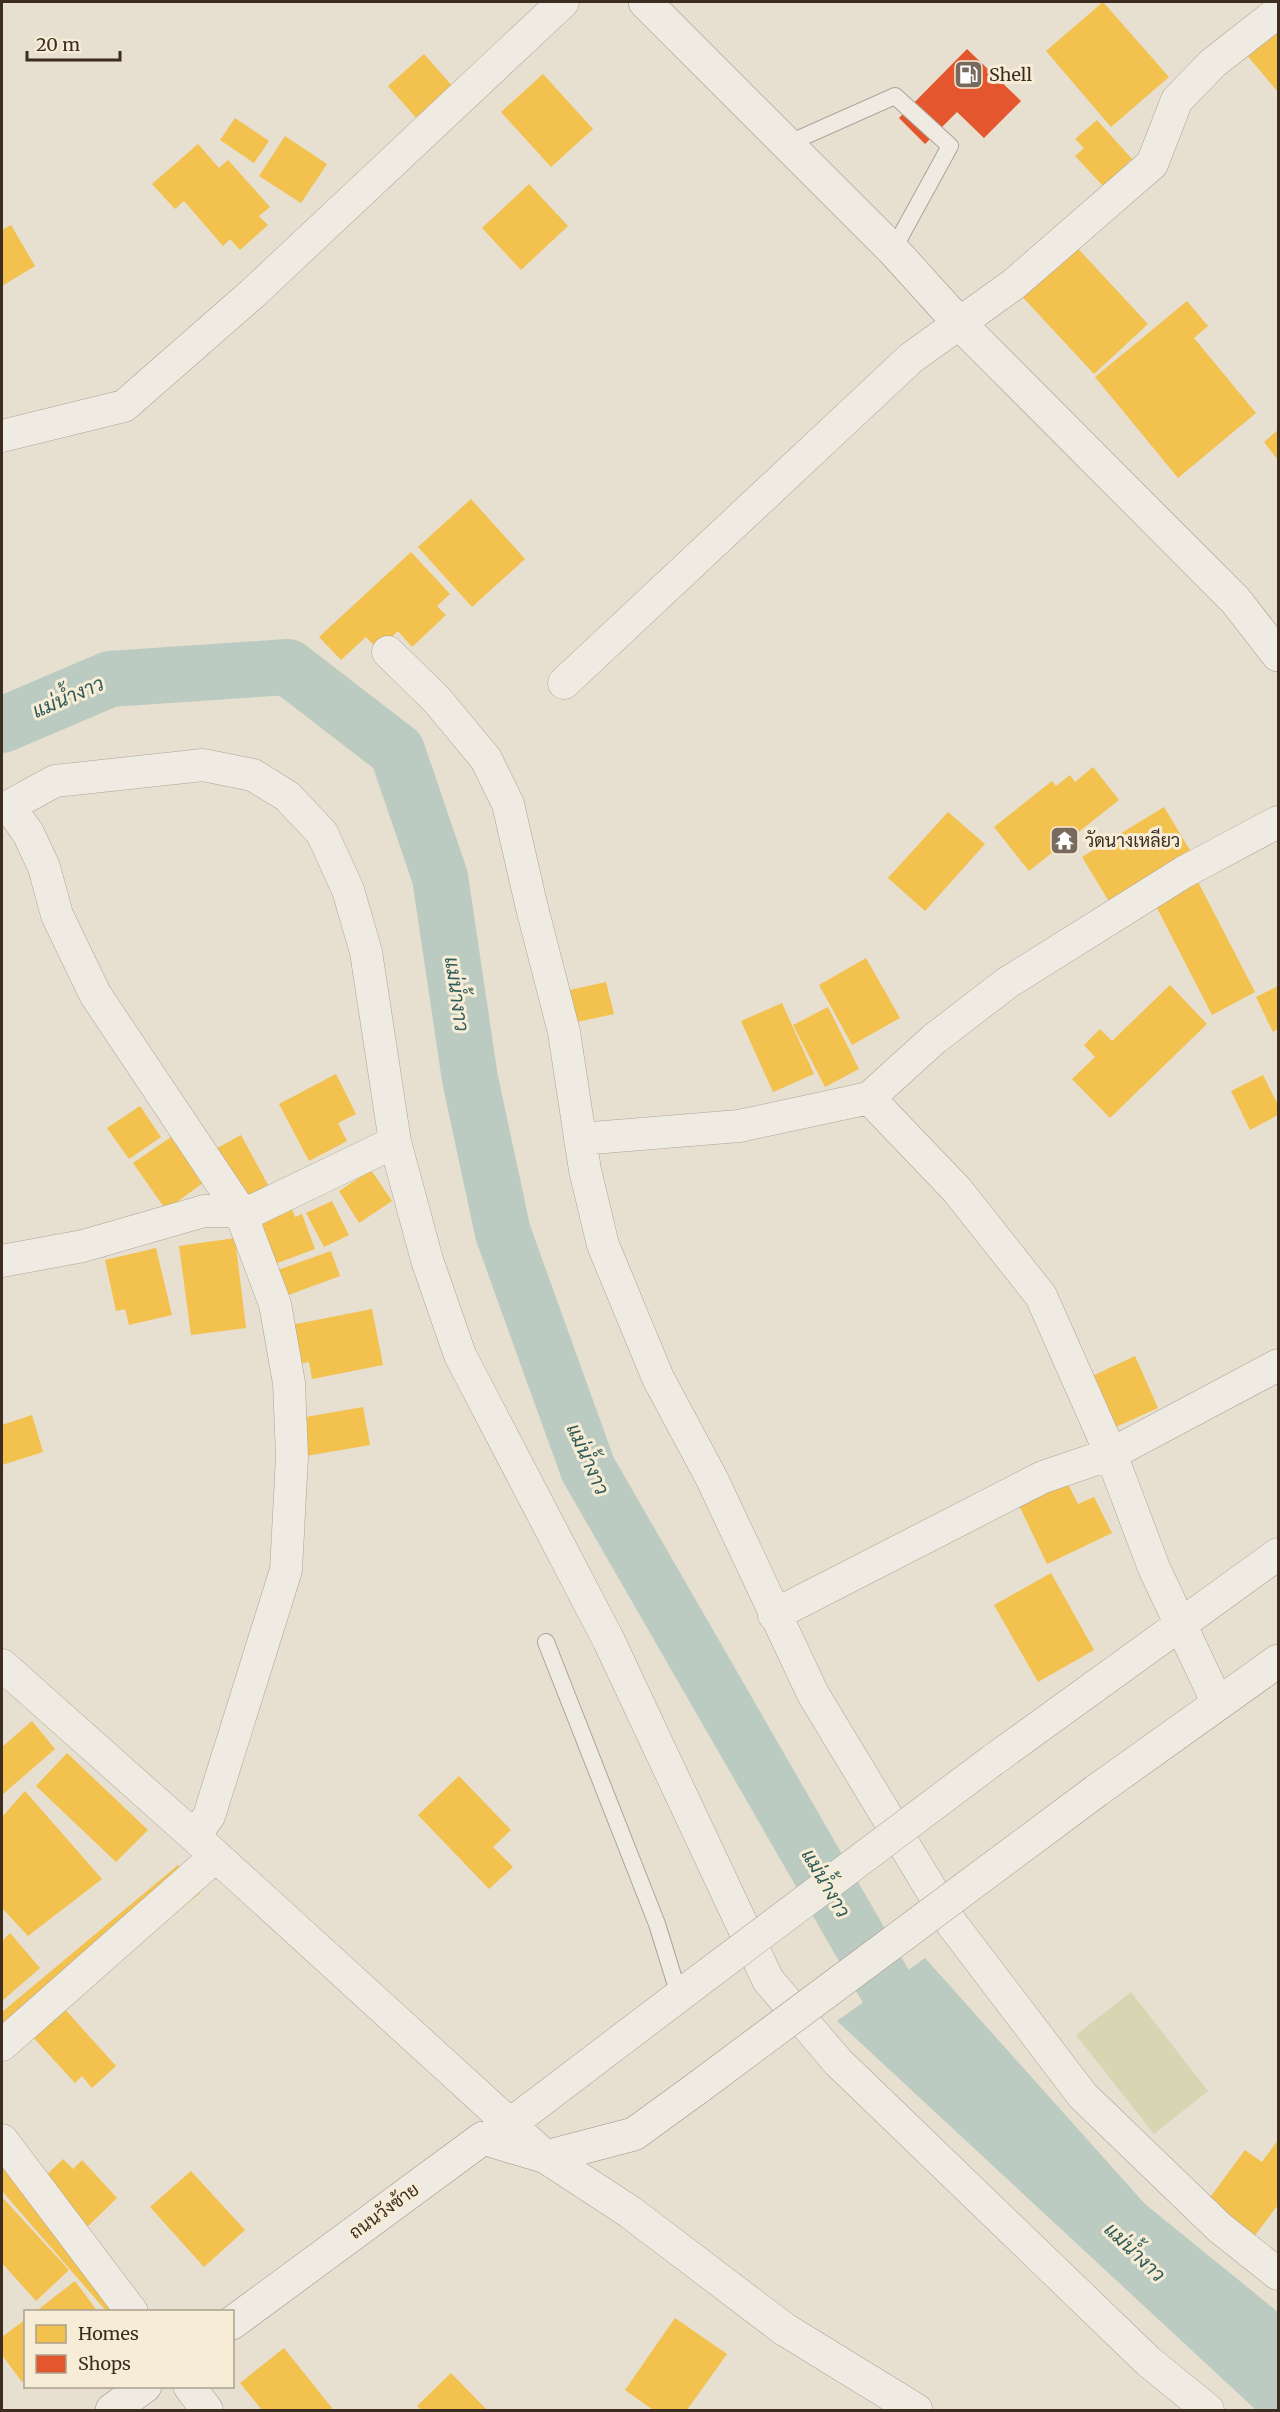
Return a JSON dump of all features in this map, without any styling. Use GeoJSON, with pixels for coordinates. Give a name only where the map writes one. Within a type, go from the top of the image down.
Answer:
{"type":"FeatureCollection","features":[{"type":"Feature","properties":{"kind":"main road"},"geometry":{"type":"LineString","coordinates":[[645,2],[893,250],[960,324],[1236,601],[1278,655]]}},
{"type":"Feature","properties":{"kind":"main road"},"geometry":{"type":"LineString","coordinates":[[546,2157],[634,2134],[1096,1791],[1278,1661]]}},
{"type":"Feature","properties":{"kind":"main road","name":"ถนนวังซ้าย"},"geometry":{"type":"LineString","coordinates":[[234,2322],[483,2138],[546,2157]]}},
{"type":"Feature","properties":{"kind":"main road"},"geometry":{"type":"LineString","coordinates":[[546,2157],[630,2212],[784,2329],[916,2410]]}},
{"type":"Feature","properties":{"kind":"main road"},"geometry":{"type":"LineString","coordinates":[[112,2410],[142,2388]]}},
{"type":"Feature","properties":{"kind":"street"},"geometry":{"type":"LineString","coordinates":[[2,436],[124,406],[252,294],[563,2]]}},
{"type":"Feature","properties":{"kind":"street"},"geometry":{"type":"LineString","coordinates":[[564,683],[911,358],[1014,284],[1152,164],[1178,100],[1213,63],[1278,12]]}},
{"type":"Feature","properties":{"kind":"street"},"geometry":{"type":"LineString","coordinates":[[388,652],[437,700],[486,759],[508,804],[564,1032],[580,1139],[603,1245],[658,1378],[712,1479],[813,1694],[952,1924],[1083,2096],[1220,2228],[1278,2274]]}},
{"type":"Feature","properties":{"kind":"street"},"geometry":{"type":"LineString","coordinates":[[2,2045],[205,1846],[208,1816],[286,1570],[292,1457],[289,1383],[275,1304],[240,1211],[95,994],[57,915],[44,867],[28,832],[5,808],[55,781],[203,765],[253,775],[287,796],[322,833],[348,890],[366,951],[396,1142],[427,1260],[460,1355],[609,1641],[768,1980],[838,2062],[1148,2361],[1208,2410]]}},
{"type":"Feature","properties":{"kind":"street"},"geometry":{"type":"LineString","coordinates":[[580,1139],[739,1126],[869,1098],[934,1039],[1007,983],[1184,872],[1278,822]]}},
{"type":"Feature","properties":{"kind":"street"},"geometry":{"type":"LineString","coordinates":[[869,1098],[957,1190],[1041,1296],[1111,1454],[1154,1568],[1218,1704]]}},
{"type":"Feature","properties":{"kind":"street"},"geometry":{"type":"LineString","coordinates":[[2,1261],[83,1246],[204,1211],[254,1210],[396,1142]]}},
{"type":"Feature","properties":{"kind":"street"},"geometry":{"type":"LineString","coordinates":[[774,1615],[1043,1477],[1111,1454],[1278,1365]]}},
{"type":"Feature","properties":{"kind":"street"},"geometry":{"type":"LineString","coordinates":[[508,2125],[993,1760],[1278,1554]]}},
{"type":"Feature","properties":{"kind":"street"},"geometry":{"type":"LineString","coordinates":[[2,1665],[205,1846],[508,2125],[546,2157]]}},
{"type":"Feature","properties":{"kind":"street"},"geometry":{"type":"LineString","coordinates":[[2,2140],[130,2310]]}},
{"type":"Feature","properties":{"kind":"street"},"geometry":{"type":"LineString","coordinates":[[190,2388],[207,2410]]}},
{"type":"Feature","properties":{"kind":"lane"},"geometry":{"type":"LineString","coordinates":[[787,144],[895,96],[950,146],[893,250]]}},
{"type":"Feature","properties":{"kind":"lane"},"geometry":{"type":"LineString","coordinates":[[546,1642],[657,1924],[689,1987]]}},
{"type":"Feature","properties":{"kind":"green space"},"geometry":{"type":"Polygon","coordinates":[[[1131,1992],[1208,2091],[1154,2134],[1076,2035],[1131,1992]]]}},
{"type":"Feature","properties":{"kind":"water"},"geometry":{"type":"Polygon","coordinates":[[[925,1958],[1145,2204],[1278,2312],[1278,2410],[1256,2410],[837,2021],[925,1958]]]}},
{"type":"Feature","properties":{"kind":"building: Homes"},"geometry":{"type":"Polygon","coordinates":[[[1103,2],[1169,77],[1111,127],[1046,51],[1103,2]]]}},
{"type":"Feature","properties":{"kind":"building: Homes"},"geometry":{"type":"Polygon","coordinates":[[[1274,30],[1278,36],[1278,92],[1246,54],[1274,30]]]}},
{"type":"Feature","properties":{"kind":"building: Homes"},"geometry":{"type":"Polygon","coordinates":[[[424,54],[454,88],[418,120],[388,86],[424,54]]]}},
{"type":"Feature","properties":{"kind":"building: Homes"},"geometry":{"type":"Polygon","coordinates":[[[543,74],[593,129],[551,167],[501,112],[543,74]]]}},
{"type":"Feature","properties":{"kind":"building: Homes"},"geometry":{"type":"Polygon","coordinates":[[[235,118],[269,141],[254,163],[220,140],[235,118]]]}},
{"type":"Feature","properties":{"kind":"building: Homes"},"geometry":{"type":"Polygon","coordinates":[[[1097,120],[1132,159],[1103,186],[1075,156],[1084,148],[1075,139],[1097,120]]]}},
{"type":"Feature","properties":{"kind":"building: Homes"},"geometry":{"type":"Polygon","coordinates":[[[285,136],[327,164],[301,203],[259,176],[285,136]]]}},
{"type":"Feature","properties":{"kind":"building: Homes"},"geometry":{"type":"Polygon","coordinates":[[[198,144],[219,168],[228,160],[270,207],[259,216],[268,225],[240,250],[230,239],[223,246],[184,201],[175,209],[152,184],[198,144]]]}},
{"type":"Feature","properties":{"kind":"building: Homes"},"geometry":{"type":"Polygon","coordinates":[[[529,184],[568,226],[521,270],[482,228],[529,184]]]}},
{"type":"Feature","properties":{"kind":"building: Homes"},"geometry":{"type":"Polygon","coordinates":[[[11,225],[35,266],[2,286],[2,230],[11,225]]]}},
{"type":"Feature","properties":{"kind":"building: Homes"},"geometry":{"type":"Polygon","coordinates":[[[1070,240],[1148,324],[1094,374],[1016,290],[1070,240]]]}},
{"type":"Feature","properties":{"kind":"building: Homes"},"geometry":{"type":"Polygon","coordinates":[[[1187,301],[1208,326],[1194,338],[1256,413],[1178,478],[1095,377],[1187,301]]]}},
{"type":"Feature","properties":{"kind":"building: Homes"},"geometry":{"type":"Polygon","coordinates":[[[1278,430],[1278,460],[1264,442],[1278,430]]]}},
{"type":"Feature","properties":{"kind":"building: Homes"},"geometry":{"type":"Polygon","coordinates":[[[471,499],[525,559],[472,607],[418,547],[471,499]]]}},
{"type":"Feature","properties":{"kind":"building: Homes"},"geometry":{"type":"Polygon","coordinates":[[[411,552],[450,594],[437,606],[446,615],[412,647],[398,631],[378,650],[366,637],[341,660],[319,637],[411,552]]]}},
{"type":"Feature","properties":{"kind":"building: Homes"},"geometry":{"type":"Polygon","coordinates":[[[1093,767],[1119,800],[1029,871],[994,827],[1052,781],[1056,786],[1070,775],[1075,782],[1093,767]]]}},
{"type":"Feature","properties":{"kind":"building: Homes"},"geometry":{"type":"Polygon","coordinates":[[[1164,807],[1194,857],[1113,908],[1082,857],[1164,807]]]}},
{"type":"Feature","properties":{"kind":"building: Homes"},"geometry":{"type":"Polygon","coordinates":[[[948,812],[985,844],[925,911],[888,878],[948,812]]]}},
{"type":"Feature","properties":{"kind":"building: Homes"},"geometry":{"type":"Polygon","coordinates":[[[1198,882],[1255,992],[1212,1015],[1155,904],[1198,882]]]}},
{"type":"Feature","properties":{"kind":"building: Homes"},"geometry":{"type":"Polygon","coordinates":[[[866,958],[900,1018],[852,1045],[819,985],[866,958]]]}},
{"type":"Feature","properties":{"kind":"building: Homes"},"geometry":{"type":"Polygon","coordinates":[[[606,982],[614,1014],[577,1022],[570,990],[606,982]]]}},
{"type":"Feature","properties":{"kind":"building: Homes"},"geometry":{"type":"Polygon","coordinates":[[[1170,985],[1207,1024],[1110,1118],[1072,1079],[1095,1057],[1084,1045],[1100,1029],[1112,1041],[1170,985]]]}},
{"type":"Feature","properties":{"kind":"building: Homes"},"geometry":{"type":"Polygon","coordinates":[[[1278,986],[1278,1029],[1273,1032],[1256,997],[1278,986]]]}},
{"type":"Feature","properties":{"kind":"building: Homes"},"geometry":{"type":"Polygon","coordinates":[[[782,1003],[814,1074],[773,1092],[741,1021],[782,1003]]]}},
{"type":"Feature","properties":{"kind":"building: Homes"},"geometry":{"type":"Polygon","coordinates":[[[828,1007],[859,1069],[825,1087],[793,1025],[828,1007]]]}},
{"type":"Feature","properties":{"kind":"building: Homes"},"geometry":{"type":"Polygon","coordinates":[[[336,1074],[356,1114],[338,1123],[347,1141],[309,1161],[279,1104],[336,1074]]]}},
{"type":"Feature","properties":{"kind":"building: Homes"},"geometry":{"type":"Polygon","coordinates":[[[1263,1075],[1278,1105],[1278,1115],[1250,1130],[1231,1091],[1263,1075]]]}},
{"type":"Feature","properties":{"kind":"building: Homes"},"geometry":{"type":"Polygon","coordinates":[[[140,1106],[161,1137],[129,1159],[107,1128],[140,1106]]]}},
{"type":"Feature","properties":{"kind":"building: Homes"},"geometry":{"type":"Polygon","coordinates":[[[241,1135],[268,1185],[239,1201],[212,1151],[241,1135]]]}},
{"type":"Feature","properties":{"kind":"building: Homes"},"geometry":{"type":"Polygon","coordinates":[[[171,1137],[203,1183],[166,1210],[133,1163],[171,1137]]]}},
{"type":"Feature","properties":{"kind":"building: Homes"},"geometry":{"type":"Polygon","coordinates":[[[371,1170],[392,1201],[359,1223],[339,1191],[371,1170]]]}},
{"type":"Feature","properties":{"kind":"building: Homes"},"geometry":{"type":"Polygon","coordinates":[[[332,1201],[349,1235],[324,1247],[306,1213],[332,1201]]]}},
{"type":"Feature","properties":{"kind":"building: Homes"},"geometry":{"type":"Polygon","coordinates":[[[292,1209],[295,1217],[302,1214],[315,1249],[272,1265],[256,1222],[292,1209]]]}},
{"type":"Feature","properties":{"kind":"building: Homes"},"geometry":{"type":"Polygon","coordinates":[[[235,1238],[246,1328],[191,1335],[179,1246],[235,1238]]]}},
{"type":"Feature","properties":{"kind":"building: Homes"},"geometry":{"type":"Polygon","coordinates":[[[156,1248],[172,1315],[129,1325],[125,1309],[116,1311],[105,1260],[156,1248]]]}},
{"type":"Feature","properties":{"kind":"building: Homes"},"geometry":{"type":"Polygon","coordinates":[[[331,1251],[340,1276],[283,1297],[275,1271],[331,1251]]]}},
{"type":"Feature","properties":{"kind":"building: Homes"},"geometry":{"type":"Polygon","coordinates":[[[372,1309],[383,1365],[312,1379],[309,1362],[298,1364],[291,1325],[372,1309]]]}},
{"type":"Feature","properties":{"kind":"building: Homes"},"geometry":{"type":"Polygon","coordinates":[[[1135,1356],[1158,1408],[1109,1430],[1086,1379],[1135,1356]]]}},
{"type":"Feature","properties":{"kind":"building: Homes"},"geometry":{"type":"Polygon","coordinates":[[[363,1407],[370,1445],[306,1456],[300,1418],[363,1407]]]}},
{"type":"Feature","properties":{"kind":"building: Homes"},"geometry":{"type":"Polygon","coordinates":[[[32,1415],[43,1452],[2,1465],[2,1425],[32,1415]]]}},
{"type":"Feature","properties":{"kind":"building: Homes"},"geometry":{"type":"Polygon","coordinates":[[[1063,1474],[1078,1504],[1094,1497],[1112,1533],[1047,1564],[1015,1497],[1063,1474]]]}},
{"type":"Feature","properties":{"kind":"building: Homes"},"geometry":{"type":"Polygon","coordinates":[[[1051,1573],[1094,1650],[1038,1682],[994,1605],[1051,1573]]]}},
{"type":"Feature","properties":{"kind":"building: Homes"},"geometry":{"type":"Polygon","coordinates":[[[32,1721],[55,1749],[2,1795],[2,1747],[32,1721]]]}},
{"type":"Feature","properties":{"kind":"building: Homes"},"geometry":{"type":"Polygon","coordinates":[[[67,1753],[148,1830],[116,1862],[36,1786],[67,1753]]]}},
{"type":"Feature","properties":{"kind":"building: Homes"},"geometry":{"type":"Polygon","coordinates":[[[459,1776],[511,1830],[493,1847],[513,1867],[489,1889],[418,1815],[459,1776]]]}},
{"type":"Feature","properties":{"kind":"building: Homes"},"geometry":{"type":"Polygon","coordinates":[[[25,1791],[102,1879],[28,1936],[2,1908],[2,1817],[25,1791]]]}},
{"type":"Feature","properties":{"kind":"building: Homes"},"geometry":{"type":"Polygon","coordinates":[[[178,1865],[200,1893],[62,2006],[116,2066],[92,2088],[82,2076],[75,2083],[31,2035],[2,2059],[2,2012],[178,1865]]]}},
{"type":"Feature","properties":{"kind":"building: Homes"},"geometry":{"type":"Polygon","coordinates":[[[10,1933],[40,1968],[2,2001],[2,1941],[10,1933]]]}},
{"type":"Feature","properties":{"kind":"building: Homes"},"geometry":{"type":"Polygon","coordinates":[[[1278,2140],[1278,2205],[1250,2242],[1203,2207],[1245,2150],[1262,2162],[1278,2140]]]}},
{"type":"Feature","properties":{"kind":"building: Homes"},"geometry":{"type":"Polygon","coordinates":[[[2,2151],[132,2310],[105,2310],[2,2191],[2,2151]]]}},
{"type":"Feature","properties":{"kind":"building: Homes"},"geometry":{"type":"Polygon","coordinates":[[[63,2159],[73,2169],[82,2160],[117,2198],[83,2231],[38,2183],[63,2159]]]}},
{"type":"Feature","properties":{"kind":"building: Homes"},"geometry":{"type":"Polygon","coordinates":[[[191,2171],[245,2230],[204,2267],[150,2207],[191,2171]]]}},
{"type":"Feature","properties":{"kind":"building: Homes"},"geometry":{"type":"Polygon","coordinates":[[[2,2197],[69,2270],[36,2301],[2,2263],[2,2197]]]}},
{"type":"Feature","properties":{"kind":"building: Homes"},"geometry":{"type":"Polygon","coordinates":[[[75,2281],[97,2310],[38,2310],[75,2281]]]}},
{"type":"Feature","properties":{"kind":"building: Homes"},"geometry":{"type":"Polygon","coordinates":[[[675,2318],[727,2354],[687,2410],[653,2410],[625,2390],[675,2318]]]}},
{"type":"Feature","properties":{"kind":"building: Homes"},"geometry":{"type":"Polygon","coordinates":[[[24,2320],[24,2380],[22,2382],[2,2355],[2,2337],[24,2320]]]}},
{"type":"Feature","properties":{"kind":"building: Homes"},"geometry":{"type":"Polygon","coordinates":[[[284,2348],[332,2408],[329,2410],[262,2410],[240,2383],[284,2348]]]}},
{"type":"Feature","properties":{"kind":"building: Homes"},"geometry":{"type":"Polygon","coordinates":[[[451,2373],[487,2410],[421,2410],[417,2406],[451,2373]]]}},
{"type":"Feature","properties":{"kind":"building: Shops","name":"Shell"},"geometry":{"type":"Polygon","coordinates":[[[967,49],[1021,101],[984,138],[957,112],[925,144],[899,118],[967,49]]]}},
{"type":"Feature","properties":{"kind":"waterway","name":"แม่น้ำงาว"},"geometry":{"type":"LineString","coordinates":[[2,725],[110,679],[288,667],[397,751],[440,877],[470,1079],[503,1233],[588,1469],[919,2044],[926,2050]]}},
{"type":"Feature","properties":{"kind":"place","name":"Shell"},"geometry":{"type":"Point","coordinates":[968,75]}},
{"type":"Feature","properties":{"kind":"place","name":"วัดนางเหลียว"},"geometry":{"type":"Point","coordinates":[1064,841]}}]}
